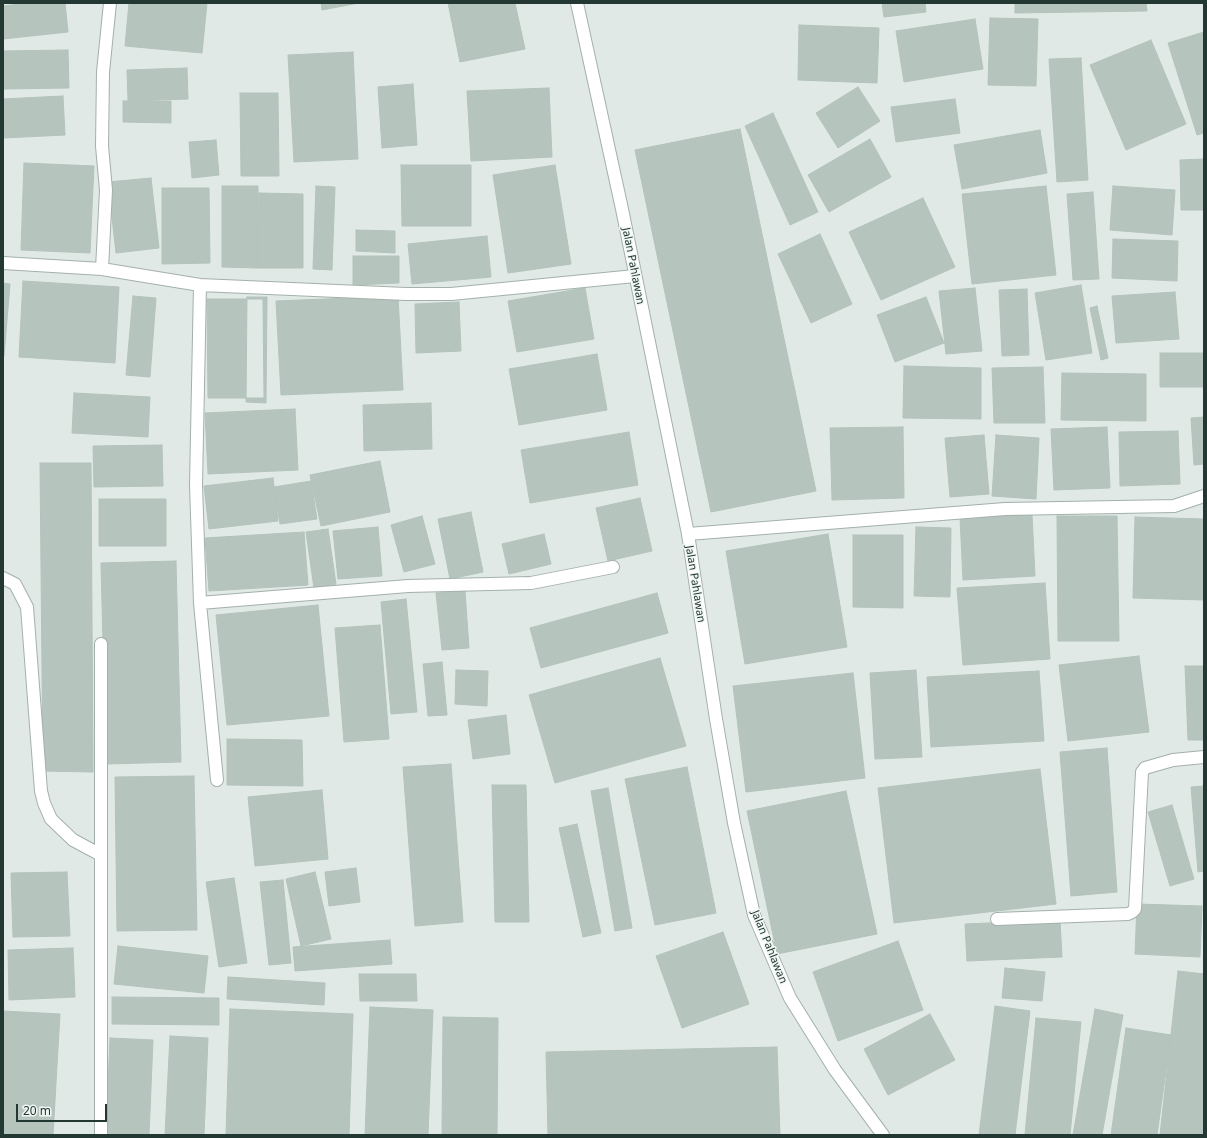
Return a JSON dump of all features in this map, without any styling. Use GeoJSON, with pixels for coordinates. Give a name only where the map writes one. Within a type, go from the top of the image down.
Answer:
{"type":"FeatureCollection","features":[{"type":"Feature","properties":{"kind":"street"},"geometry":{"type":"LineString","coordinates":[[102,269],[106,190],[102,146],[103,72],[110,3]]}},
{"type":"Feature","properties":{"kind":"street","name":"Jalan Pahlawan"},"geometry":{"type":"LineString","coordinates":[[577,3],[688,534],[716,719],[734,823],[754,915],[790,998],[835,1070],[883,1135]]}},
{"type":"Feature","properties":{"kind":"street"},"geometry":{"type":"LineString","coordinates":[[3,262],[102,269],[200,285],[406,294],[451,294],[635,276]]}},
{"type":"Feature","properties":{"kind":"street"},"geometry":{"type":"LineString","coordinates":[[200,285],[196,485],[200,603],[217,780]]}},
{"type":"Feature","properties":{"kind":"street"},"geometry":{"type":"LineString","coordinates":[[688,534],[1005,509],[1174,506],[1204,496]]}},
{"type":"Feature","properties":{"kind":"street"},"geometry":{"type":"LineString","coordinates":[[200,603],[408,586],[531,584],[614,567]]}},
{"type":"Feature","properties":{"kind":"street"},"geometry":{"type":"LineString","coordinates":[[3,578],[15,584],[27,607],[41,791],[44,803],[51,818],[73,840],[101,855]]}},
{"type":"Feature","properties":{"kind":"street"},"geometry":{"type":"LineString","coordinates":[[101,644],[102,1135]]}},
{"type":"Feature","properties":{"kind":"street"},"geometry":{"type":"LineString","coordinates":[[997,919],[1128,914],[1132,912],[1135,909],[1142,772],[1145,768],[1173,760],[1204,757]]}},
{"type":"Feature","properties":{"kind":"building"},"geometry":{"type":"Polygon","coordinates":[[[29,3],[65,3],[68,32],[3,39],[3,6],[29,3]]]}},
{"type":"Feature","properties":{"kind":"building"},"geometry":{"type":"Polygon","coordinates":[[[129,3],[207,3],[202,53],[125,46],[129,3]]]}},
{"type":"Feature","properties":{"kind":"building"},"geometry":{"type":"Polygon","coordinates":[[[321,3],[359,3],[322,10],[321,3]]]}},
{"type":"Feature","properties":{"kind":"building"},"geometry":{"type":"Polygon","coordinates":[[[448,3],[515,3],[525,49],[460,62],[448,3]]]}},
{"type":"Feature","properties":{"kind":"building"},"geometry":{"type":"Polygon","coordinates":[[[882,3],[925,3],[926,12],[884,17],[882,3]]]}},
{"type":"Feature","properties":{"kind":"building"},"geometry":{"type":"Polygon","coordinates":[[[1015,3],[1146,3],[1147,11],[1015,13],[1015,3]]]}},
{"type":"Feature","properties":{"kind":"building"},"geometry":{"type":"Polygon","coordinates":[[[990,18],[1038,19],[1036,86],[988,85],[990,18]]]}},
{"type":"Feature","properties":{"kind":"building"},"geometry":{"type":"Polygon","coordinates":[[[975,19],[983,69],[904,82],[896,31],[975,19]]]}},
{"type":"Feature","properties":{"kind":"building"},"geometry":{"type":"Polygon","coordinates":[[[799,25],[879,28],[877,83],[798,80],[799,25]]]}},
{"type":"Feature","properties":{"kind":"building"},"geometry":{"type":"Polygon","coordinates":[[[1204,32],[1204,133],[1197,135],[1168,43],[1204,32]]]}},
{"type":"Feature","properties":{"kind":"building"},"geometry":{"type":"Polygon","coordinates":[[[1151,40],[1186,124],[1126,150],[1090,65],[1151,40]]]}},
{"type":"Feature","properties":{"kind":"building"},"geometry":{"type":"Polygon","coordinates":[[[68,50],[69,88],[3,89],[3,51],[68,50]]]}},
{"type":"Feature","properties":{"kind":"building"},"geometry":{"type":"Polygon","coordinates":[[[353,52],[358,159],[294,162],[288,55],[353,52]]]}},
{"type":"Feature","properties":{"kind":"building"},"geometry":{"type":"Polygon","coordinates":[[[1081,58],[1088,180],[1057,182],[1049,59],[1081,58]]]}},
{"type":"Feature","properties":{"kind":"building"},"geometry":{"type":"Polygon","coordinates":[[[187,68],[188,99],[128,101],[127,70],[187,68]]]}},
{"type":"Feature","properties":{"kind":"building"},"geometry":{"type":"Polygon","coordinates":[[[413,84],[417,145],[382,148],[378,87],[413,84]]]}},
{"type":"Feature","properties":{"kind":"building"},"geometry":{"type":"Polygon","coordinates":[[[858,87],[880,121],[838,148],[816,113],[858,87]]]}},
{"type":"Feature","properties":{"kind":"building"},"geometry":{"type":"Polygon","coordinates":[[[549,88],[552,157],[471,161],[467,91],[549,88]]]}},
{"type":"Feature","properties":{"kind":"building"},"geometry":{"type":"Polygon","coordinates":[[[240,93],[278,93],[279,176],[241,176],[240,93]]]}},
{"type":"Feature","properties":{"kind":"building"},"geometry":{"type":"Polygon","coordinates":[[[63,96],[65,135],[3,138],[3,99],[63,96]]]}},
{"type":"Feature","properties":{"kind":"building"},"geometry":{"type":"Polygon","coordinates":[[[955,99],[960,133],[896,142],[891,107],[955,99]]]}},
{"type":"Feature","properties":{"kind":"building"},"geometry":{"type":"Polygon","coordinates":[[[123,101],[171,101],[171,123],[123,122],[123,101]]]}},
{"type":"Feature","properties":{"kind":"building"},"geometry":{"type":"Polygon","coordinates":[[[773,113],[818,212],[790,225],[745,126],[773,113]]]}},
{"type":"Feature","properties":{"kind":"building"},"geometry":{"type":"Polygon","coordinates":[[[740,129],[816,491],[711,512],[635,150],[740,129]]]}},
{"type":"Feature","properties":{"kind":"building"},"geometry":{"type":"Polygon","coordinates":[[[1040,130],[1047,173],[962,189],[954,145],[1040,130]]]}},
{"type":"Feature","properties":{"kind":"building"},"geometry":{"type":"Polygon","coordinates":[[[870,139],[891,177],[829,212],[808,175],[870,139]]]}},
{"type":"Feature","properties":{"kind":"building"},"geometry":{"type":"Polygon","coordinates":[[[216,140],[219,175],[192,178],[189,142],[216,140]]]}},
{"type":"Feature","properties":{"kind":"building"},"geometry":{"type":"Polygon","coordinates":[[[1204,159],[1204,210],[1181,210],[1180,160],[1204,159]]]}},
{"type":"Feature","properties":{"kind":"building"},"geometry":{"type":"Polygon","coordinates":[[[24,163],[94,166],[90,253],[21,250],[24,163]]]}},
{"type":"Feature","properties":{"kind":"building"},"geometry":{"type":"Polygon","coordinates":[[[401,165],[471,165],[471,226],[402,226],[401,165]]]}},
{"type":"Feature","properties":{"kind":"building"},"geometry":{"type":"Polygon","coordinates":[[[555,165],[571,264],[508,273],[493,175],[555,165]]]}},
{"type":"Feature","properties":{"kind":"building"},"geometry":{"type":"Polygon","coordinates":[[[151,178],[159,248],[116,253],[108,182],[151,178]]]}},
{"type":"Feature","properties":{"kind":"building"},"geometry":{"type":"Polygon","coordinates":[[[222,186],[258,186],[258,268],[222,267],[222,186]]]}},
{"type":"Feature","properties":{"kind":"building"},"geometry":{"type":"Polygon","coordinates":[[[316,186],[335,187],[332,270],[313,269],[316,186]]]}},
{"type":"Feature","properties":{"kind":"building"},"geometry":{"type":"Polygon","coordinates":[[[1046,186],[1056,275],[972,284],[962,194],[1046,186]]]}},
{"type":"Feature","properties":{"kind":"building"},"geometry":{"type":"Polygon","coordinates":[[[1113,186],[1175,190],[1172,235],[1110,230],[1113,186]]]}},
{"type":"Feature","properties":{"kind":"building"},"geometry":{"type":"Polygon","coordinates":[[[162,188],[209,188],[210,263],[162,264],[162,188]]]}},
{"type":"Feature","properties":{"kind":"building"},"geometry":{"type":"Polygon","coordinates":[[[1093,192],[1099,279],[1073,280],[1067,194],[1093,192]]]}},
{"type":"Feature","properties":{"kind":"building"},"geometry":{"type":"Polygon","coordinates":[[[259,193],[303,194],[303,268],[258,268],[259,193]]]}},
{"type":"Feature","properties":{"kind":"building"},"geometry":{"type":"Polygon","coordinates":[[[923,198],[955,267],[881,300],[849,232],[923,198]]]}},
{"type":"Feature","properties":{"kind":"building"},"geometry":{"type":"Polygon","coordinates":[[[356,230],[395,231],[395,253],[356,251],[356,230]]]}},
{"type":"Feature","properties":{"kind":"building"},"geometry":{"type":"Polygon","coordinates":[[[820,234],[852,304],[811,323],[778,254],[820,234]]]}},
{"type":"Feature","properties":{"kind":"building"},"geometry":{"type":"Polygon","coordinates":[[[487,236],[491,277],[412,284],[408,244],[487,236]]]}},
{"type":"Feature","properties":{"kind":"building"},"geometry":{"type":"Polygon","coordinates":[[[1113,239],[1178,241],[1177,281],[1112,278],[1113,239]]]}},
{"type":"Feature","properties":{"kind":"building"},"geometry":{"type":"Polygon","coordinates":[[[353,256],[399,256],[399,283],[353,285],[353,256]]]}},
{"type":"Feature","properties":{"kind":"building"},"geometry":{"type":"Polygon","coordinates":[[[23,281],[119,287],[115,363],[19,357],[23,281]]]}},
{"type":"Feature","properties":{"kind":"building"},"geometry":{"type":"Polygon","coordinates":[[[3,283],[10,284],[4,356],[3,356],[3,283]]]}},
{"type":"Feature","properties":{"kind":"building"},"geometry":{"type":"Polygon","coordinates":[[[1081,285],[1092,353],[1046,360],[1035,293],[1081,285]]]}},
{"type":"Feature","properties":{"kind":"building"},"geometry":{"type":"Polygon","coordinates":[[[585,288],[594,339],[517,352],[508,301],[585,288]]]}},
{"type":"Feature","properties":{"kind":"building"},"geometry":{"type":"Polygon","coordinates":[[[975,288],[982,351],[946,354],[939,291],[975,288]]]}},
{"type":"Feature","properties":{"kind":"building"},"geometry":{"type":"Polygon","coordinates":[[[1027,289],[1029,355],[1002,356],[999,290],[1027,289]]]}},
{"type":"Feature","properties":{"kind":"building"},"geometry":{"type":"Polygon","coordinates":[[[1175,292],[1179,339],[1116,343],[1112,296],[1175,292]]]}},
{"type":"Feature","properties":{"kind":"building"},"geometry":{"type":"Polygon","coordinates":[[[133,296],[156,298],[150,377],[126,375],[133,296]]]}},
{"type":"Feature","properties":{"kind":"building"},"geometry":{"type":"Polygon","coordinates":[[[398,296],[403,390],[281,395],[276,301],[398,296]]]}},
{"type":"Feature","properties":{"kind":"building"},"geometry":{"type":"Polygon","coordinates":[[[247,297],[267,297],[266,403],[246,402],[247,297]]]}},
{"type":"Feature","properties":{"kind":"building"},"geometry":{"type":"Polygon","coordinates":[[[926,297],[944,343],[895,362],[877,315],[926,297]]]}},
{"type":"Feature","properties":{"kind":"building"},"geometry":{"type":"Polygon","coordinates":[[[207,299],[263,299],[264,398],[208,398],[207,299]]]}},
{"type":"Feature","properties":{"kind":"building"},"geometry":{"type":"Polygon","coordinates":[[[459,302],[461,351],[416,353],[415,304],[459,302]]]}},
{"type":"Feature","properties":{"kind":"building"},"geometry":{"type":"Polygon","coordinates":[[[1097,306],[1108,358],[1101,360],[1090,308],[1097,306]]]}},
{"type":"Feature","properties":{"kind":"building"},"geometry":{"type":"Polygon","coordinates":[[[1160,353],[1204,353],[1204,387],[1160,387],[1160,353]]]}},
{"type":"Feature","properties":{"kind":"building"},"geometry":{"type":"Polygon","coordinates":[[[597,354],[607,410],[519,425],[509,369],[597,354]]]}},
{"type":"Feature","properties":{"kind":"building"},"geometry":{"type":"Polygon","coordinates":[[[904,366],[981,368],[981,419],[903,418],[904,366]]]}},
{"type":"Feature","properties":{"kind":"building"},"geometry":{"type":"Polygon","coordinates":[[[1043,367],[1045,423],[994,423],[992,368],[1043,367]]]}},
{"type":"Feature","properties":{"kind":"building"},"geometry":{"type":"Polygon","coordinates":[[[1062,373],[1146,374],[1146,421],[1061,420],[1062,373]]]}},
{"type":"Feature","properties":{"kind":"building"},"geometry":{"type":"Polygon","coordinates":[[[74,393],[150,397],[148,437],[72,433],[74,393]]]}},
{"type":"Feature","properties":{"kind":"building"},"geometry":{"type":"Polygon","coordinates":[[[431,403],[432,449],[364,451],[363,405],[431,403]]]}},
{"type":"Feature","properties":{"kind":"building"},"geometry":{"type":"Polygon","coordinates":[[[295,409],[298,470],[208,474],[205,413],[295,409]]]}},
{"type":"Feature","properties":{"kind":"building"},"geometry":{"type":"Polygon","coordinates":[[[1204,417],[1204,464],[1194,465],[1191,418],[1204,417]]]}},
{"type":"Feature","properties":{"kind":"building"},"geometry":{"type":"Polygon","coordinates":[[[903,427],[904,498],[832,500],[830,428],[903,427]]]}},
{"type":"Feature","properties":{"kind":"building"},"geometry":{"type":"Polygon","coordinates":[[[1107,427],[1110,488],[1054,490],[1051,429],[1107,427]]]}},
{"type":"Feature","properties":{"kind":"building"},"geometry":{"type":"Polygon","coordinates":[[[1178,431],[1180,484],[1120,486],[1119,432],[1178,431]]]}},
{"type":"Feature","properties":{"kind":"building"},"geometry":{"type":"Polygon","coordinates":[[[629,432],[638,485],[530,503],[521,450],[629,432]]]}},
{"type":"Feature","properties":{"kind":"building"},"geometry":{"type":"Polygon","coordinates":[[[984,435],[989,494],[950,497],[945,438],[984,435]]]}},
{"type":"Feature","properties":{"kind":"building"},"geometry":{"type":"Polygon","coordinates":[[[996,435],[1039,438],[1036,499],[992,496],[996,435]]]}},
{"type":"Feature","properties":{"kind":"building"},"geometry":{"type":"Polygon","coordinates":[[[162,445],[163,486],[94,487],[93,446],[162,445]]]}},
{"type":"Feature","properties":{"kind":"building"},"geometry":{"type":"Polygon","coordinates":[[[380,461],[390,512],[321,526],[310,475],[380,461]]]}},
{"type":"Feature","properties":{"kind":"building"},"geometry":{"type":"Polygon","coordinates":[[[40,463],[91,463],[93,772],[43,771],[40,463]]]}},
{"type":"Feature","properties":{"kind":"building"},"geometry":{"type":"Polygon","coordinates":[[[273,478],[278,521],[209,529],[204,486],[273,478]]]}},
{"type":"Feature","properties":{"kind":"building"},"geometry":{"type":"Polygon","coordinates":[[[311,481],[317,519],[280,524],[274,487],[311,481]]]}},
{"type":"Feature","properties":{"kind":"building"},"geometry":{"type":"Polygon","coordinates":[[[640,498],[652,551],[608,561],[596,508],[640,498]]]}},
{"type":"Feature","properties":{"kind":"building"},"geometry":{"type":"Polygon","coordinates":[[[99,499],[166,499],[166,546],[99,546],[99,499]]]}},
{"type":"Feature","properties":{"kind":"building"},"geometry":{"type":"Polygon","coordinates":[[[471,512],[483,572],[450,579],[438,519],[471,512]]]}},
{"type":"Feature","properties":{"kind":"building"},"geometry":{"type":"Polygon","coordinates":[[[1032,514],[1035,576],[963,580],[960,518],[1032,514]]]}},
{"type":"Feature","properties":{"kind":"building"},"geometry":{"type":"Polygon","coordinates":[[[422,516],[435,564],[404,572],[391,525],[422,516]]]}},
{"type":"Feature","properties":{"kind":"building"},"geometry":{"type":"Polygon","coordinates":[[[1057,516],[1117,516],[1119,641],[1058,641],[1057,516]]]}},
{"type":"Feature","properties":{"kind":"building"},"geometry":{"type":"Polygon","coordinates":[[[1135,517],[1204,519],[1204,600],[1133,598],[1135,517]]]}},
{"type":"Feature","properties":{"kind":"building"},"geometry":{"type":"Polygon","coordinates":[[[378,527],[382,576],[338,579],[333,531],[378,527]]]}},
{"type":"Feature","properties":{"kind":"building"},"geometry":{"type":"Polygon","coordinates":[[[916,527],[951,528],[950,597],[914,596],[916,527]]]}},
{"type":"Feature","properties":{"kind":"building"},"geometry":{"type":"Polygon","coordinates":[[[328,529],[336,584],[314,588],[306,532],[328,529]]]}},
{"type":"Feature","properties":{"kind":"building"},"geometry":{"type":"Polygon","coordinates":[[[304,532],[308,585],[209,591],[205,538],[304,532]]]}},
{"type":"Feature","properties":{"kind":"building"},"geometry":{"type":"Polygon","coordinates":[[[544,534],[551,564],[509,574],[502,544],[544,534]]]}},
{"type":"Feature","properties":{"kind":"building"},"geometry":{"type":"Polygon","coordinates":[[[828,534],[847,647],[745,664],[726,551],[828,534]]]}},
{"type":"Feature","properties":{"kind":"building"},"geometry":{"type":"Polygon","coordinates":[[[853,535],[903,535],[903,608],[853,607],[853,535]]]}},
{"type":"Feature","properties":{"kind":"building"},"geometry":{"type":"Polygon","coordinates":[[[176,561],[181,762],[106,764],[101,563],[176,561]]]}},
{"type":"Feature","properties":{"kind":"building"},"geometry":{"type":"Polygon","coordinates":[[[1045,583],[1050,659],[963,665],[957,588],[1045,583]]]}},
{"type":"Feature","properties":{"kind":"building"},"geometry":{"type":"Polygon","coordinates":[[[465,591],[469,648],[442,650],[436,593],[465,591]]]}},
{"type":"Feature","properties":{"kind":"building"},"geometry":{"type":"Polygon","coordinates":[[[657,593],[668,633],[541,668],[530,628],[657,593]]]}},
{"type":"Feature","properties":{"kind":"building"},"geometry":{"type":"Polygon","coordinates":[[[406,599],[417,712],[391,714],[381,602],[406,599]]]}},
{"type":"Feature","properties":{"kind":"building"},"geometry":{"type":"Polygon","coordinates":[[[318,605],[329,716],[227,725],[216,615],[318,605]]]}},
{"type":"Feature","properties":{"kind":"building"},"geometry":{"type":"Polygon","coordinates":[[[380,625],[389,739],[344,742],[335,628],[380,625]]]}},
{"type":"Feature","properties":{"kind":"building"},"geometry":{"type":"Polygon","coordinates":[[[1139,656],[1149,732],[1068,741],[1059,665],[1139,656]]]}},
{"type":"Feature","properties":{"kind":"building"},"geometry":{"type":"Polygon","coordinates":[[[660,658],[686,746],[555,783],[529,695],[660,658]]]}},
{"type":"Feature","properties":{"kind":"building"},"geometry":{"type":"Polygon","coordinates":[[[442,662],[447,715],[428,716],[423,664],[442,662]]]}},
{"type":"Feature","properties":{"kind":"building"},"geometry":{"type":"Polygon","coordinates":[[[1185,666],[1204,666],[1204,740],[1188,740],[1185,666]]]}},
{"type":"Feature","properties":{"kind":"building"},"geometry":{"type":"Polygon","coordinates":[[[456,670],[488,671],[487,706],[455,704],[456,670]]]}},
{"type":"Feature","properties":{"kind":"building"},"geometry":{"type":"Polygon","coordinates":[[[916,670],[922,757],[875,759],[870,673],[916,670]]]}},
{"type":"Feature","properties":{"kind":"building"},"geometry":{"type":"Polygon","coordinates":[[[1039,671],[1044,741],[931,747],[927,677],[1039,671]]]}},
{"type":"Feature","properties":{"kind":"building"},"geometry":{"type":"Polygon","coordinates":[[[853,673],[865,778],[746,792],[733,686],[853,673]]]}},
{"type":"Feature","properties":{"kind":"building"},"geometry":{"type":"Polygon","coordinates":[[[506,715],[510,754],[473,759],[468,720],[506,715]]]}},
{"type":"Feature","properties":{"kind":"building"},"geometry":{"type":"Polygon","coordinates":[[[227,739],[302,740],[303,786],[227,785],[227,739]]]}},
{"type":"Feature","properties":{"kind":"building"},"geometry":{"type":"Polygon","coordinates":[[[1107,748],[1117,892],[1071,896],[1060,752],[1107,748]]]}},
{"type":"Feature","properties":{"kind":"building"},"geometry":{"type":"Polygon","coordinates":[[[451,764],[463,922],[415,926],[403,767],[451,764]]]}},
{"type":"Feature","properties":{"kind":"building"},"geometry":{"type":"Polygon","coordinates":[[[687,767],[716,913],[655,925],[625,779],[687,767]]]}},
{"type":"Feature","properties":{"kind":"building"},"geometry":{"type":"Polygon","coordinates":[[[1040,769],[1056,904],[894,923],[878,788],[1040,769]]]}},
{"type":"Feature","properties":{"kind":"building"},"geometry":{"type":"Polygon","coordinates":[[[194,776],[197,930],[117,931],[115,777],[194,776]]]}},
{"type":"Feature","properties":{"kind":"building"},"geometry":{"type":"Polygon","coordinates":[[[492,785],[526,785],[529,922],[495,922],[492,785]]]}},
{"type":"Feature","properties":{"kind":"building"},"geometry":{"type":"Polygon","coordinates":[[[1204,786],[1204,871],[1198,872],[1191,787],[1204,786]]]}},
{"type":"Feature","properties":{"kind":"building"},"geometry":{"type":"Polygon","coordinates":[[[608,788],[632,928],[615,931],[591,791],[608,788]]]}},
{"type":"Feature","properties":{"kind":"building"},"geometry":{"type":"Polygon","coordinates":[[[322,790],[328,859],[255,866],[248,797],[322,790]]]}},
{"type":"Feature","properties":{"kind":"building"},"geometry":{"type":"Polygon","coordinates":[[[846,791],[877,934],[777,954],[747,811],[846,791]]]}},
{"type":"Feature","properties":{"kind":"building"},"geometry":{"type":"Polygon","coordinates":[[[1172,805],[1194,879],[1170,886],[1148,812],[1172,805]]]}},
{"type":"Feature","properties":{"kind":"building"},"geometry":{"type":"Polygon","coordinates":[[[577,824],[601,933],[583,937],[559,828],[577,824]]]}},
{"type":"Feature","properties":{"kind":"building"},"geometry":{"type":"Polygon","coordinates":[[[356,868],[360,902],[329,906],[325,872],[356,868]]]}},
{"type":"Feature","properties":{"kind":"building"},"geometry":{"type":"Polygon","coordinates":[[[67,872],[70,936],[13,937],[11,873],[67,872]]]}},
{"type":"Feature","properties":{"kind":"building"},"geometry":{"type":"Polygon","coordinates":[[[315,872],[331,939],[301,946],[286,879],[315,872]]]}},
{"type":"Feature","properties":{"kind":"building"},"geometry":{"type":"Polygon","coordinates":[[[234,878],[247,963],[219,967],[206,882],[234,878]]]}},
{"type":"Feature","properties":{"kind":"building"},"geometry":{"type":"Polygon","coordinates":[[[283,880],[291,963],[269,965],[260,882],[283,880]]]}},
{"type":"Feature","properties":{"kind":"building"},"geometry":{"type":"Polygon","coordinates":[[[1137,904],[1202,906],[1200,957],[1135,954],[1137,904]]]}},
{"type":"Feature","properties":{"kind":"building"},"geometry":{"type":"Polygon","coordinates":[[[1060,920],[1062,957],[967,961],[965,924],[1060,920]]]}},
{"type":"Feature","properties":{"kind":"building"},"geometry":{"type":"Polygon","coordinates":[[[723,932],[749,1004],[682,1028],[656,956],[723,932]]]}},
{"type":"Feature","properties":{"kind":"building"},"geometry":{"type":"Polygon","coordinates":[[[390,940],[392,964],[295,971],[293,947],[390,940]]]}},
{"type":"Feature","properties":{"kind":"building"},"geometry":{"type":"Polygon","coordinates":[[[898,941],[923,1010],[838,1041],[813,972],[898,941]]]}},
{"type":"Feature","properties":{"kind":"building"},"geometry":{"type":"Polygon","coordinates":[[[118,946],[208,956],[204,993],[114,984],[118,946]]]}},
{"type":"Feature","properties":{"kind":"building"},"geometry":{"type":"Polygon","coordinates":[[[73,948],[75,997],[9,1000],[8,950],[73,948]]]}},
{"type":"Feature","properties":{"kind":"building"},"geometry":{"type":"Polygon","coordinates":[[[1005,968],[1045,972],[1042,1001],[1002,998],[1005,968]]]}},
{"type":"Feature","properties":{"kind":"building"},"geometry":{"type":"Polygon","coordinates":[[[1178,971],[1204,974],[1204,1135],[1160,1135],[1178,971]]]}},
{"type":"Feature","properties":{"kind":"building"},"geometry":{"type":"Polygon","coordinates":[[[359,974],[416,974],[417,1001],[360,1001],[359,974]]]}},
{"type":"Feature","properties":{"kind":"building"},"geometry":{"type":"Polygon","coordinates":[[[228,977],[325,983],[324,1005],[227,999],[228,977]]]}},
{"type":"Feature","properties":{"kind":"building"},"geometry":{"type":"Polygon","coordinates":[[[112,997],[219,998],[219,1025],[112,1024],[112,997]]]}},
{"type":"Feature","properties":{"kind":"building"},"geometry":{"type":"Polygon","coordinates":[[[995,1006],[1030,1011],[1015,1135],[979,1135],[995,1006]]]}},
{"type":"Feature","properties":{"kind":"building"},"geometry":{"type":"Polygon","coordinates":[[[370,1007],[433,1010],[428,1135],[365,1135],[370,1007]]]}},
{"type":"Feature","properties":{"kind":"building"},"geometry":{"type":"Polygon","coordinates":[[[230,1009],[353,1014],[349,1135],[226,1135],[230,1009]]]}},
{"type":"Feature","properties":{"kind":"building"},"geometry":{"type":"Polygon","coordinates":[[[1095,1009],[1123,1015],[1102,1135],[1073,1135],[1095,1009]]]}},
{"type":"Feature","properties":{"kind":"building"},"geometry":{"type":"Polygon","coordinates":[[[3,1011],[60,1014],[53,1135],[3,1135],[3,1011]]]}},
{"type":"Feature","properties":{"kind":"building"},"geometry":{"type":"Polygon","coordinates":[[[930,1014],[955,1060],[888,1095],[864,1049],[930,1014]]]}},
{"type":"Feature","properties":{"kind":"building"},"geometry":{"type":"Polygon","coordinates":[[[443,1017],[498,1018],[497,1135],[442,1135],[443,1017]]]}},
{"type":"Feature","properties":{"kind":"building"},"geometry":{"type":"Polygon","coordinates":[[[1036,1018],[1081,1022],[1070,1135],[1025,1135],[1036,1018]]]}},
{"type":"Feature","properties":{"kind":"building"},"geometry":{"type":"Polygon","coordinates":[[[1126,1028],[1171,1035],[1157,1135],[1111,1135],[1126,1028]]]}},
{"type":"Feature","properties":{"kind":"building"},"geometry":{"type":"Polygon","coordinates":[[[170,1036],[208,1038],[204,1135],[165,1135],[170,1036]]]}},
{"type":"Feature","properties":{"kind":"building"},"geometry":{"type":"Polygon","coordinates":[[[110,1038],[153,1040],[149,1135],[106,1135],[110,1038]]]}},
{"type":"Feature","properties":{"kind":"building"},"geometry":{"type":"Polygon","coordinates":[[[777,1047],[780,1135],[548,1135],[546,1052],[777,1047]]]}}]}
